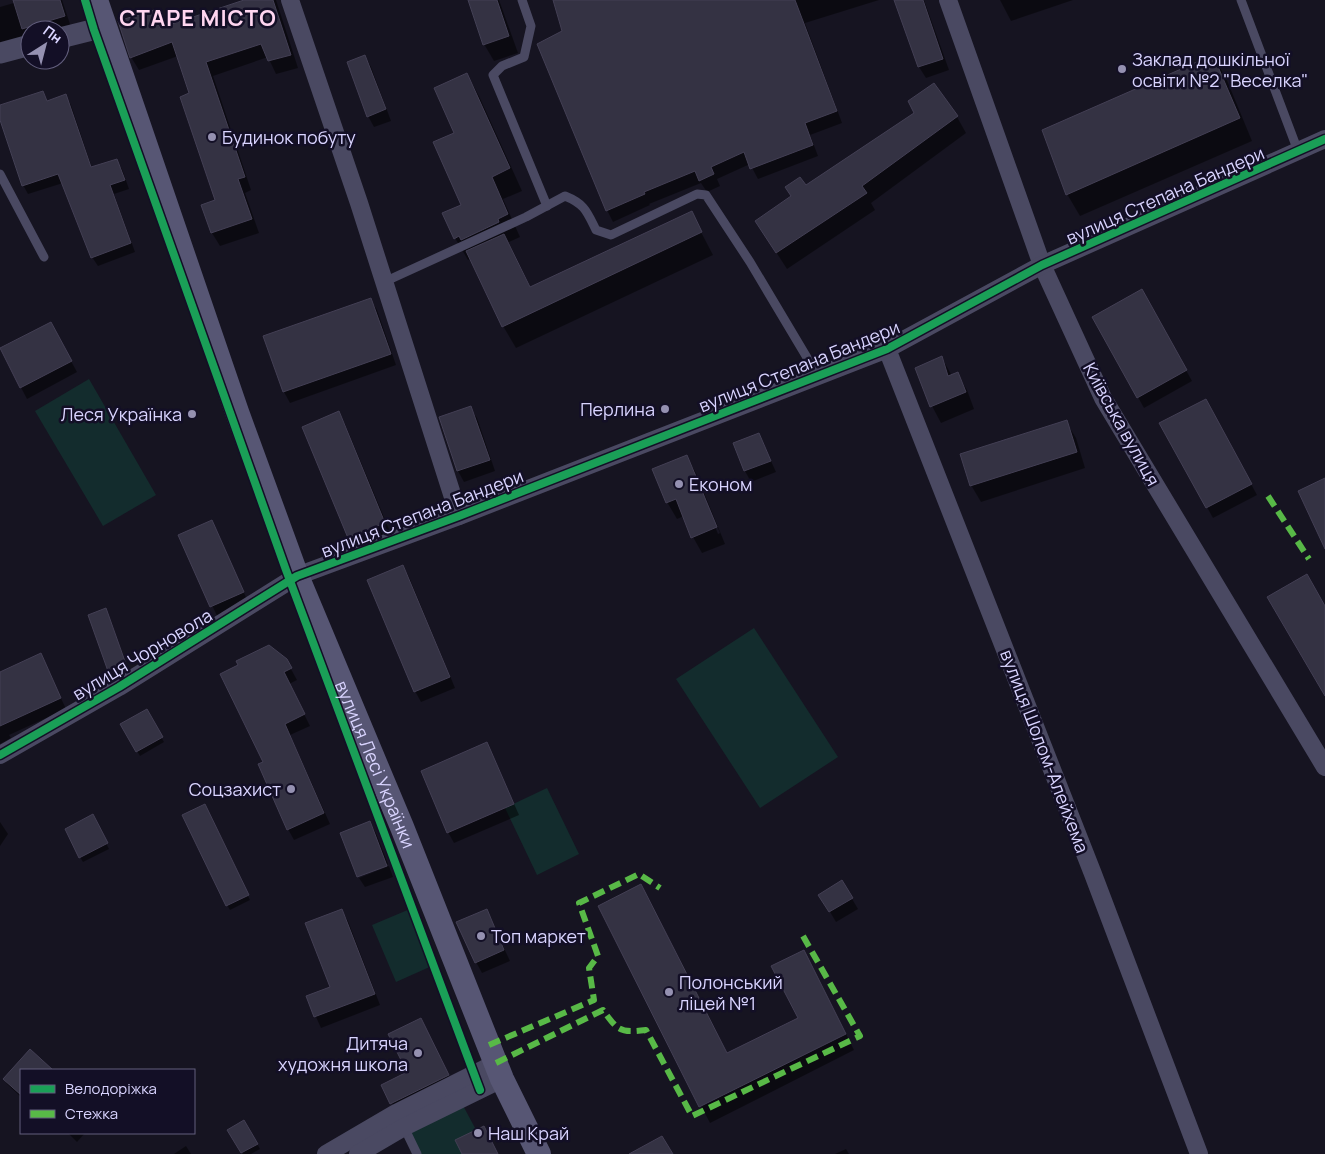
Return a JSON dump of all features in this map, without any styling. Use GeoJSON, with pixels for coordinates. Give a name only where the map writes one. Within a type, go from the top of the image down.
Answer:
{"type":"FeatureCollection","features":[{"type":"Feature","properties":{"kind":"main road","name":"вулиця Лесі Українки"},"geometry":{"type":"LineString","coordinates":[[96,0],[237,412],[297,576],[402,826],[499,1071],[539,1154]]}},
{"type":"Feature","properties":{"kind":"street"},"geometry":{"type":"LineString","coordinates":[[290,0],[384,282],[459,516]]}},
{"type":"Feature","properties":{"kind":"street","name":"Київська вулиця"},"geometry":{"type":"LineString","coordinates":[[948,0],[1042,266],[1103,398],[1325,767]]}},
{"type":"Feature","properties":{"kind":"street"},"geometry":{"type":"LineString","coordinates":[[70,36],[104,27]]}},
{"type":"Feature","properties":{"kind":"street"},"geometry":{"type":"LineString","coordinates":[[0,53],[20,48]]}},
{"type":"Feature","properties":{"kind":"street","name":"вулиця Степана Бандери"},"geometry":{"type":"LineString","coordinates":[[297,576],[459,516],[888,349],[1042,266],[1325,139]]}},
{"type":"Feature","properties":{"kind":"street","name":"вулиця Шолом-Алейхема"},"geometry":{"type":"LineString","coordinates":[[888,349],[1097,883],[1200,1154]]}},
{"type":"Feature","properties":{"kind":"street","name":"вулиця Чорновола"},"geometry":{"type":"LineString","coordinates":[[0,755],[120,687],[297,576]]}},
{"type":"Feature","properties":{"kind":"street"},"geometry":{"type":"LineString","coordinates":[[358,1154],[499,1071]]}},
{"type":"Feature","properties":{"kind":"street"},"geometry":{"type":"LineString","coordinates":[[326,1154],[396,1113],[499,1071]]}},
{"type":"Feature","properties":{"kind":"lane"},"geometry":{"type":"LineString","coordinates":[[522,0],[531,26],[524,57],[502,66],[493,75],[547,206]]}},
{"type":"Feature","properties":{"kind":"lane"},"geometry":{"type":"LineString","coordinates":[[1241,0],[1298,151]]}},
{"type":"Feature","properties":{"kind":"lane"},"geometry":{"type":"LineString","coordinates":[[0,174],[44,257]]}},
{"type":"Feature","properties":{"kind":"lane"},"geometry":{"type":"LineString","coordinates":[[384,282],[566,196],[577,200],[584,206],[596,230],[611,235],[697,194],[706,195],[713,202],[765,286],[818,376]]}},
{"type":"Feature","properties":{"kind":"lane"},"geometry":{"type":"LineString","coordinates":[[404,1127],[417,1154]]}},
{"type":"Feature","properties":{"kind":"green space"},"geometry":{"type":"Polygon","coordinates":[[[89,379],[156,495],[103,526],[35,411],[89,379]]]}},
{"type":"Feature","properties":{"kind":"green space"},"geometry":{"type":"Polygon","coordinates":[[[754,628],[838,757],[760,808],[676,679],[754,628]]]}},
{"type":"Feature","properties":{"kind":"green space"},"geometry":{"type":"Polygon","coordinates":[[[547,788],[579,854],[537,875],[505,808],[547,788]]]}},
{"type":"Feature","properties":{"kind":"green space"},"geometry":{"type":"Polygon","coordinates":[[[410,909],[434,965],[396,982],[372,925],[410,909]]]}},
{"type":"Feature","properties":{"kind":"green space"},"geometry":{"type":"Polygon","coordinates":[[[460,1100],[489,1154],[415,1154],[403,1130],[460,1100]]]}},
{"type":"Feature","properties":{"kind":"building"},"geometry":{"type":"Polygon","coordinates":[[[13,0],[60,0],[65,16],[52,20],[20,20],[20,23],[13,0]]]}},
{"type":"Feature","properties":{"kind":"building"},"geometry":{"type":"Polygon","coordinates":[[[244,0],[273,0],[291,55],[268,61],[261,44],[206,62],[245,177],[238,179],[252,219],[211,233],[201,205],[215,200],[180,97],[189,93],[172,42],[130,58],[118,21],[154,10],[160,28],[244,0]]]}},
{"type":"Feature","properties":{"kind":"building"},"geometry":{"type":"Polygon","coordinates":[[[468,0],[497,0],[509,36],[483,45],[468,0]]]}},
{"type":"Feature","properties":{"kind":"building"},"geometry":{"type":"Polygon","coordinates":[[[553,0],[795,0],[837,111],[805,123],[813,145],[750,169],[744,152],[711,167],[714,174],[699,181],[695,171],[644,192],[645,194],[606,211],[537,44],[562,31],[553,0]]]}},
{"type":"Feature","properties":{"kind":"building"},"geometry":{"type":"Polygon","coordinates":[[[894,0],[923,0],[943,59],[918,67],[894,0]]]}},
{"type":"Feature","properties":{"kind":"building"},"geometry":{"type":"Polygon","coordinates":[[[365,55],[386,109],[367,117],[347,62],[365,55]]]}},
{"type":"Feature","properties":{"kind":"building"},"geometry":{"type":"Polygon","coordinates":[[[1213,55],[1240,118],[1066,195],[1042,130],[1213,55]]]}},
{"type":"Feature","properties":{"kind":"building"},"geometry":{"type":"Polygon","coordinates":[[[467,73],[510,168],[492,177],[508,214],[498,219],[499,222],[461,240],[459,236],[454,239],[442,213],[461,205],[433,142],[454,133],[434,88],[467,73]]]}},
{"type":"Feature","properties":{"kind":"building"},"geometry":{"type":"Polygon","coordinates":[[[934,83],[958,116],[862,186],[867,193],[776,253],[755,221],[791,196],[785,187],[800,177],[806,185],[914,113],[908,101],[934,83]]]}},
{"type":"Feature","properties":{"kind":"building"},"geometry":{"type":"Polygon","coordinates":[[[43,91],[47,101],[66,94],[91,167],[117,159],[125,180],[110,185],[131,243],[91,258],[58,174],[22,186],[0,120],[0,105],[43,91]]]}},
{"type":"Feature","properties":{"kind":"building"},"geometry":{"type":"Polygon","coordinates":[[[692,211],[702,232],[502,327],[466,251],[504,234],[530,287],[692,211]]]}},
{"type":"Feature","properties":{"kind":"building"},"geometry":{"type":"Polygon","coordinates":[[[1142,289],[1187,370],[1137,398],[1092,317],[1142,289]]]}},
{"type":"Feature","properties":{"kind":"building"},"geometry":{"type":"Polygon","coordinates":[[[371,298],[391,354],[283,392],[263,336],[371,298]]]}},
{"type":"Feature","properties":{"kind":"building"},"geometry":{"type":"Polygon","coordinates":[[[51,322],[72,361],[20,388],[0,348],[51,322]]]}},
{"type":"Feature","properties":{"kind":"building"},"geometry":{"type":"Polygon","coordinates":[[[942,356],[948,376],[958,372],[966,392],[930,407],[915,368],[942,356]]]}},
{"type":"Feature","properties":{"kind":"building"},"geometry":{"type":"Polygon","coordinates":[[[1206,399],[1252,484],[1206,508],[1159,423],[1206,399]]]}},
{"type":"Feature","properties":{"kind":"building"},"geometry":{"type":"Polygon","coordinates":[[[471,406],[490,460],[457,471],[439,417],[471,406]]]}},
{"type":"Feature","properties":{"kind":"building"},"geometry":{"type":"Polygon","coordinates":[[[339,411],[385,523],[348,538],[302,427],[339,411]]]}},
{"type":"Feature","properties":{"kind":"building"},"geometry":{"type":"Polygon","coordinates":[[[1067,420],[1077,452],[970,486],[960,454],[1067,420]]]}},
{"type":"Feature","properties":{"kind":"building"},"geometry":{"type":"Polygon","coordinates":[[[759,433],[771,461],[744,471],[733,443],[759,433]]]}},
{"type":"Feature","properties":{"kind":"building","name":"Економ"},"geometry":{"type":"Polygon","coordinates":[[[687,455],[717,527],[691,538],[676,499],[666,503],[652,469],[687,455]]]}},
{"type":"Feature","properties":{"kind":"building"},"geometry":{"type":"Polygon","coordinates":[[[1325,478],[1325,549],[1298,491],[1325,478]]]}},
{"type":"Feature","properties":{"kind":"building"},"geometry":{"type":"Polygon","coordinates":[[[212,520],[244,592],[210,607],[178,535],[212,520]]]}},
{"type":"Feature","properties":{"kind":"building"},"geometry":{"type":"Polygon","coordinates":[[[403,565],[450,677],[414,692],[367,580],[403,565]]]}},
{"type":"Feature","properties":{"kind":"building"},"geometry":{"type":"Polygon","coordinates":[[[1307,574],[1325,606],[1325,696],[1267,597],[1307,574]]]}},
{"type":"Feature","properties":{"kind":"building"},"geometry":{"type":"Polygon","coordinates":[[[106,608],[127,667],[109,674],[88,615],[106,608]]]}},
{"type":"Feature","properties":{"kind":"building"},"geometry":{"type":"Polygon","coordinates":[[[269,645],[287,659],[292,668],[284,672],[305,714],[285,724],[324,813],[287,830],[258,764],[263,762],[220,674],[238,665],[236,661],[269,645]]]}},
{"type":"Feature","properties":{"kind":"building"},"geometry":{"type":"Polygon","coordinates":[[[41,653],[61,698],[0,726],[0,672],[41,653]]]}},
{"type":"Feature","properties":{"kind":"building"},"geometry":{"type":"Polygon","coordinates":[[[147,709],[163,737],[136,752],[120,724],[147,709]]]}},
{"type":"Feature","properties":{"kind":"building"},"geometry":{"type":"Polygon","coordinates":[[[487,742],[514,804],[447,833],[421,771],[487,742]]]}},
{"type":"Feature","properties":{"kind":"building"},"geometry":{"type":"Polygon","coordinates":[[[205,804],[249,895],[226,906],[182,815],[205,804]]]}},
{"type":"Feature","properties":{"kind":"building"},"geometry":{"type":"Polygon","coordinates":[[[93,814],[108,843],[79,858],[65,829],[93,814]]]}},
{"type":"Feature","properties":{"kind":"building"},"geometry":{"type":"Polygon","coordinates":[[[370,821],[387,866],[357,877],[340,833],[370,821]]]}},
{"type":"Feature","properties":{"kind":"building"},"geometry":{"type":"Polygon","coordinates":[[[842,880],[853,898],[829,912],[818,895],[842,880]]]}},
{"type":"Feature","properties":{"kind":"building","name":"Полонський ліцей №1"},"geometry":{"type":"Polygon","coordinates":[[[641,884],[727,1053],[798,1018],[771,966],[804,950],[846,1034],[699,1107],[598,906],[641,884]]]}},
{"type":"Feature","properties":{"kind":"building"},"geometry":{"type":"Polygon","coordinates":[[[342,909],[375,994],[314,1017],[306,996],[330,987],[305,923],[342,909]]]}},
{"type":"Feature","properties":{"kind":"building","name":"Топ маркет"},"geometry":{"type":"Polygon","coordinates":[[[487,909],[504,950],[475,963],[456,922],[487,909]]]}},
{"type":"Feature","properties":{"kind":"building","name":"Дитяча художня школа"},"geometry":{"type":"Polygon","coordinates":[[[421,1018],[449,1075],[390,1104],[381,1085],[407,1072],[388,1034],[421,1018]]]}},
{"type":"Feature","properties":{"kind":"building"},"geometry":{"type":"Polygon","coordinates":[[[30,1049],[52,1069],[20,1069],[20,1094],[3,1079],[30,1049]]]}},
{"type":"Feature","properties":{"kind":"building"},"geometry":{"type":"Polygon","coordinates":[[[244,1120],[258,1144],[241,1153],[227,1130],[244,1120]]]}},
{"type":"Feature","properties":{"kind":"building","name":"Наш Край"},"geometry":{"type":"Polygon","coordinates":[[[484,1126],[498,1154],[462,1154],[455,1140],[484,1126]]]}},
{"type":"Feature","properties":{"kind":"building"},"geometry":{"type":"Polygon","coordinates":[[[662,1136],[673,1154],[629,1154],[662,1136]]]}},
{"type":"Feature","properties":{"kind":"marked path"},"geometry":{"type":"LineString","coordinates":[[1268,496],[1309,559]]}},
{"type":"Feature","properties":{"kind":"marked path"},"geometry":{"type":"LineString","coordinates":[[489,1045],[594,1000],[589,968],[598,956],[579,903],[639,874],[660,888]]}},
{"type":"Feature","properties":{"kind":"marked path"},"geometry":{"type":"LineString","coordinates":[[496,1063],[603,1010],[620,1029],[625,1031],[646,1030],[692,1116],[860,1036],[803,936]]}},
{"type":"Feature","properties":{"kind":"cycle path"},"geometry":{"type":"LineString","coordinates":[[85,0],[286,570],[480,1090]]}},
{"type":"Feature","properties":{"kind":"cycle path"},"geometry":{"type":"LineString","coordinates":[[0,755],[119,687],[297,576],[459,516],[887,349],[1042,265],[1325,139]]}},
{"type":"Feature","properties":{"kind":"place","name":"Заклад дошкільної освіти №2 \"Веселка\""},"geometry":{"type":"Point","coordinates":[1122,69]}},
{"type":"Feature","properties":{"kind":"place","name":"Будинок побуту"},"geometry":{"type":"Point","coordinates":[212,137]}},
{"type":"Feature","properties":{"kind":"place","name":"Перлина"},"geometry":{"type":"Point","coordinates":[665,409]}},
{"type":"Feature","properties":{"kind":"place","name":"Леся Українка"},"geometry":{"type":"Point","coordinates":[192,414]}},
{"type":"Feature","properties":{"kind":"place","name":"Економ"},"geometry":{"type":"Point","coordinates":[679,484]}},
{"type":"Feature","properties":{"kind":"place","name":"Соцзахист"},"geometry":{"type":"Point","coordinates":[291,789]}},
{"type":"Feature","properties":{"kind":"place","name":"Топ маркет"},"geometry":{"type":"Point","coordinates":[481,936]}},
{"type":"Feature","properties":{"kind":"place","name":"Полонський ліцей №1"},"geometry":{"type":"Point","coordinates":[669,992]}},
{"type":"Feature","properties":{"kind":"place","name":"Дитяча художня школа"},"geometry":{"type":"Point","coordinates":[418,1053]}},
{"type":"Feature","properties":{"kind":"place","name":"Наш Край"},"geometry":{"type":"Point","coordinates":[478,1133]}},
{"type":"Feature","properties":{"kind":"district","name":"СТАРЕ МІСТО"},"geometry":{"type":"Point","coordinates":[198,18]}}]}
